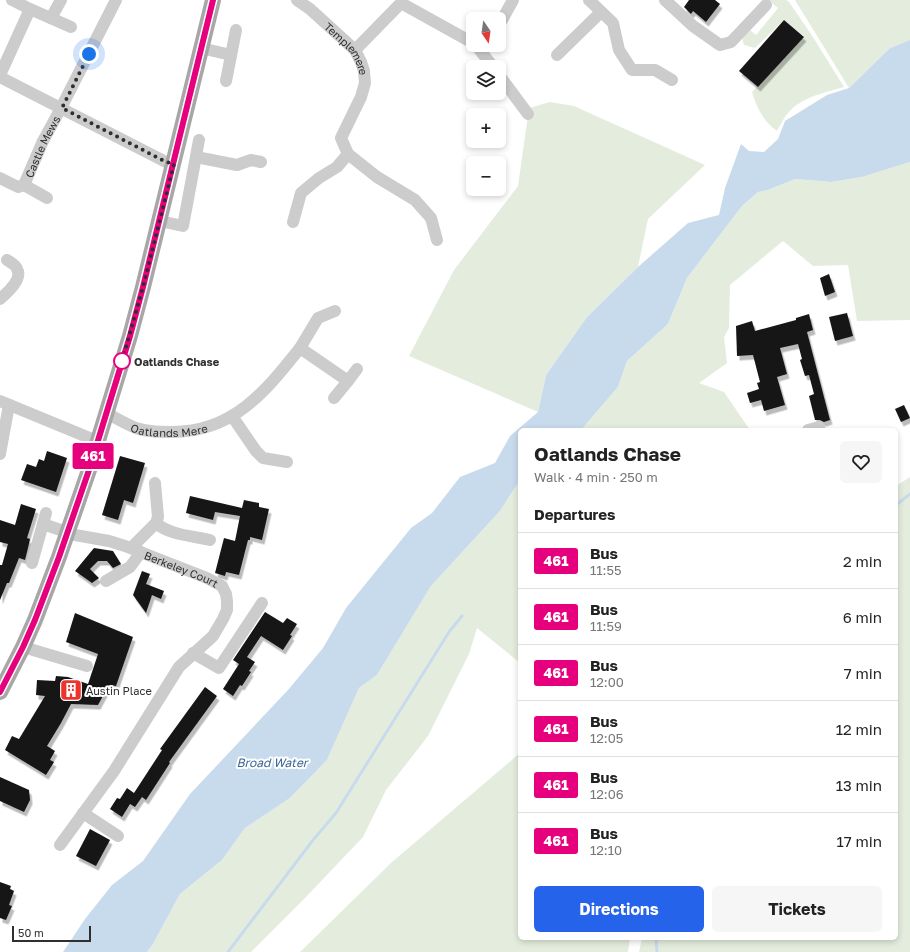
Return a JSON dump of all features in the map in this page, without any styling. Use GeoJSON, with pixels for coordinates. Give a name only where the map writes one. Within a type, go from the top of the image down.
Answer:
{"type":"FeatureCollection","features":[{"type":"Feature","properties":{"kind":"main road"},"geometry":{"type":"LineString","coordinates":[[0,692],[23,647],[59,557],[130,336],[160,221],[213,0]]}},
{"type":"Feature","properties":{"kind":"street"},"geometry":{"type":"LineString","coordinates":[[12,0],[71,27]]}},
{"type":"Feature","properties":{"kind":"street"},"geometry":{"type":"LineString","coordinates":[[51,18],[61,0]]}},
{"type":"Feature","properties":{"kind":"street","name":"Castle Mews"},"geometry":{"type":"LineString","coordinates":[[24,185],[43,141],[62,108],[116,0]]}},
{"type":"Feature","properties":{"kind":"street","name":"Templemere"},"geometry":{"type":"LineString","coordinates":[[297,0],[310,9],[355,50],[364,71],[365,83],[361,97],[341,138],[348,154]]}},
{"type":"Feature","properties":{"kind":"street"},"geometry":{"type":"LineString","coordinates":[[506,13],[513,0]]}},
{"type":"Feature","properties":{"kind":"street"},"geometry":{"type":"LineString","coordinates":[[589,0],[613,22],[619,50],[632,70],[655,70],[672,80]]}},
{"type":"Feature","properties":{"kind":"street"},"geometry":{"type":"LineString","coordinates":[[665,0],[693,26],[720,45],[731,42],[766,5]]}},
{"type":"Feature","properties":{"kind":"street"},"geometry":{"type":"LineString","coordinates":[[355,50],[400,3],[466,39]]}},
{"type":"Feature","properties":{"kind":"street"},"geometry":{"type":"LineString","coordinates":[[30,9],[0,76],[166,162],[174,164]]}},
{"type":"Feature","properties":{"kind":"street"},"geometry":{"type":"LineString","coordinates":[[557,55],[601,12]]}},
{"type":"Feature","properties":{"kind":"street"},"geometry":{"type":"LineString","coordinates":[[226,81],[236,30]]}},
{"type":"Feature","properties":{"kind":"street"},"geometry":{"type":"LineString","coordinates":[[201,48],[231,54]]}},
{"type":"Feature","properties":{"kind":"street"},"geometry":{"type":"LineString","coordinates":[[481,52],[488,60]]}},
{"type":"Feature","properties":{"kind":"street"},"geometry":{"type":"LineString","coordinates":[[506,84],[528,114]]}},
{"type":"Feature","properties":{"kind":"street"},"geometry":{"type":"LineString","coordinates":[[160,221],[183,226],[199,140]]}},
{"type":"Feature","properties":{"kind":"street"},"geometry":{"type":"LineString","coordinates":[[293,222],[301,193],[319,178],[337,167],[348,154],[377,177],[415,200],[431,218],[437,240]]}},
{"type":"Feature","properties":{"kind":"street"},"geometry":{"type":"LineString","coordinates":[[196,157],[237,165],[251,160],[261,162]]}},
{"type":"Feature","properties":{"kind":"street","name":"Castle Mews"},"geometry":{"type":"LineString","coordinates":[[0,178],[18,187],[24,185],[48,198]]}},
{"type":"Feature","properties":{"kind":"street"},"geometry":{"type":"LineString","coordinates":[[0,299],[16,281],[18,274],[17,268],[7,260]]}},
{"type":"Feature","properties":{"kind":"street","name":"Oatlands Mere"},"geometry":{"type":"LineString","coordinates":[[106,413],[137,428],[161,432],[186,432],[210,426],[232,416],[252,402],[274,382],[300,348],[318,318],[335,311]]}},
{"type":"Feature","properties":{"kind":"street"},"geometry":{"type":"LineString","coordinates":[[300,348],[348,380]]}},
{"type":"Feature","properties":{"kind":"street"},"geometry":{"type":"LineString","coordinates":[[334,398],[357,369]]}},
{"type":"Feature","properties":{"kind":"street"},"geometry":{"type":"LineString","coordinates":[[0,454],[4,403],[97,441]]}},
{"type":"Feature","properties":{"kind":"street"},"geometry":{"type":"LineString","coordinates":[[232,416],[256,451],[263,458],[287,462]]}},
{"type":"Feature","properties":{"kind":"street"},"geometry":{"type":"LineString","coordinates":[[106,581],[130,567],[136,550],[156,523],[158,517],[155,483]]}},
{"type":"Feature","properties":{"kind":"street","name":"Berkeley Court"},"geometry":{"type":"LineString","coordinates":[[32,563],[45,519],[75,535],[109,542],[136,550],[207,578],[222,586],[226,594],[227,601],[227,610],[213,636],[179,667],[114,771],[60,845]]}},
{"type":"Feature","properties":{"kind":"street"},"geometry":{"type":"LineString","coordinates":[[156,523],[168,530],[210,540]]}},
{"type":"Feature","properties":{"kind":"street"},"geometry":{"type":"LineString","coordinates":[[193,653],[219,668],[262,603]]}},
{"type":"Feature","properties":{"kind":"street"},"geometry":{"type":"LineString","coordinates":[[23,647],[87,666]]}},
{"type":"Feature","properties":{"kind":"street"},"geometry":{"type":"LineString","coordinates":[[83,813],[118,836]]}},
{"type":"Feature","properties":{"kind":"green space"},"geometry":{"type":"Polygon","coordinates":[[[768,0],[786,0],[789,2],[844,87],[801,102],[787,114],[777,131],[761,114],[752,92],[804,36],[784,20],[755,48],[744,45],[742,38],[750,30],[756,35],[778,8],[768,0]]]}},
{"type":"Feature","properties":{"kind":"green space"},"geometry":{"type":"Polygon","coordinates":[[[795,0],[910,0],[910,40],[890,48],[849,88],[795,0]]]}},
{"type":"Feature","properties":{"kind":"green space"},"geometry":{"type":"Polygon","coordinates":[[[550,102],[574,106],[705,165],[648,219],[638,267],[587,317],[546,375],[538,412],[409,356],[454,270],[518,186],[529,108],[550,102]]]}},
{"type":"Feature","properties":{"kind":"green space"},"geometry":{"type":"Polygon","coordinates":[[[910,162],[910,320],[857,321],[848,265],[813,266],[783,241],[730,285],[729,328],[724,337],[727,363],[699,383],[724,392],[749,428],[583,428],[618,387],[627,361],[668,324],[687,278],[742,206],[758,192],[768,190],[795,179],[831,182],[862,177],[910,162]]]}},
{"type":"Feature","properties":{"kind":"green space"},"geometry":{"type":"Polygon","coordinates":[[[910,477],[910,952],[639,952],[642,940],[898,940],[898,485],[910,477]]]}},
{"type":"Feature","properties":{"kind":"green space"},"geometry":{"type":"Polygon","coordinates":[[[518,483],[518,661],[477,628],[469,654],[428,736],[386,790],[363,837],[251,952],[147,952],[153,944],[180,894],[222,860],[245,828],[290,798],[327,760],[359,688],[377,675],[431,586],[500,511],[518,483]]]}},
{"type":"Feature","properties":{"kind":"green space"},"geometry":{"type":"Polygon","coordinates":[[[518,755],[518,940],[630,940],[628,952],[300,952],[392,862],[518,755]]]}},
{"type":"Feature","properties":{"kind":"water","name":"Broad Water"},"geometry":{"type":"Polygon","coordinates":[[[910,40],[910,162],[862,177],[831,182],[795,179],[768,190],[758,192],[742,206],[687,278],[668,324],[627,361],[618,387],[583,428],[519,428],[538,412],[546,375],[587,317],[638,267],[688,223],[719,215],[725,188],[741,144],[749,151],[764,152],[778,139],[785,121],[827,95],[849,88],[890,48],[910,40]]]}},
{"type":"Feature","properties":{"kind":"water","name":"Broad Water"},"geometry":{"type":"Polygon","coordinates":[[[518,429],[518,483],[500,511],[431,586],[377,675],[359,688],[327,760],[290,798],[245,828],[222,860],[180,894],[153,944],[147,952],[63,952],[85,919],[112,885],[143,861],[190,794],[288,690],[323,648],[346,608],[411,528],[432,513],[460,477],[495,463],[510,436],[518,429]]]}},
{"type":"Feature","properties":{"kind":"building"},"geometry":{"type":"Polygon","coordinates":[[[689,0],[715,0],[720,4],[706,22],[693,11],[691,14],[684,7],[689,0]]]}},
{"type":"Feature","properties":{"kind":"building"},"geometry":{"type":"Polygon","coordinates":[[[784,20],[804,37],[758,87],[739,71],[784,20]]]}},
{"type":"Feature","properties":{"kind":"building"},"geometry":{"type":"Polygon","coordinates":[[[829,274],[835,292],[825,296],[820,278],[829,274]]]}},
{"type":"Feature","properties":{"kind":"building"},"geometry":{"type":"Polygon","coordinates":[[[847,313],[853,336],[835,341],[829,317],[847,313]]]}},
{"type":"Feature","properties":{"kind":"building"},"geometry":{"type":"Polygon","coordinates":[[[809,314],[813,330],[807,332],[830,420],[824,422],[815,420],[809,396],[814,394],[809,375],[805,376],[800,360],[802,359],[798,344],[780,348],[787,374],[777,377],[785,405],[764,411],[761,400],[750,403],[747,393],[759,389],[757,383],[760,382],[753,355],[737,356],[736,326],[752,321],[755,331],[796,320],[796,318],[809,314]]]}},
{"type":"Feature","properties":{"kind":"building"},"geometry":{"type":"Polygon","coordinates":[[[904,405],[910,418],[901,422],[895,409],[904,405]]]}},
{"type":"Feature","properties":{"kind":"building"},"geometry":{"type":"Polygon","coordinates":[[[47,451],[67,458],[56,492],[21,480],[27,464],[36,467],[39,459],[44,461],[47,451]]]}},
{"type":"Feature","properties":{"kind":"building"},"geometry":{"type":"Polygon","coordinates":[[[120,456],[145,463],[133,503],[124,500],[118,520],[102,515],[120,456]]]}},
{"type":"Feature","properties":{"kind":"building"},"geometry":{"type":"Polygon","coordinates":[[[190,496],[242,508],[244,500],[259,503],[259,507],[269,509],[262,540],[250,537],[250,540],[248,540],[239,575],[226,572],[225,576],[215,573],[224,538],[235,541],[240,516],[215,512],[213,520],[186,513],[190,496]]]}},
{"type":"Feature","properties":{"kind":"building"},"geometry":{"type":"Polygon","coordinates":[[[21,504],[36,509],[27,538],[30,539],[25,560],[19,558],[0,600],[0,565],[2,565],[8,544],[0,542],[0,520],[15,525],[21,504]]]}},
{"type":"Feature","properties":{"kind":"building"},"geometry":{"type":"Polygon","coordinates":[[[94,548],[113,551],[121,564],[113,568],[107,561],[98,561],[90,569],[99,578],[92,583],[75,571],[94,548]]]}},
{"type":"Feature","properties":{"kind":"building"},"geometry":{"type":"Polygon","coordinates":[[[142,571],[150,574],[146,584],[164,591],[161,599],[152,595],[146,613],[133,595],[142,571]]]}},
{"type":"Feature","properties":{"kind":"building"},"geometry":{"type":"Polygon","coordinates":[[[265,612],[283,623],[287,618],[297,624],[290,635],[292,636],[283,650],[261,636],[247,657],[255,662],[249,671],[251,672],[233,696],[223,689],[239,664],[233,660],[265,612]]]}},
{"type":"Feature","properties":{"kind":"building","name":"Austin Place"},"geometry":{"type":"Polygon","coordinates":[[[75,613],[133,637],[116,686],[109,685],[98,705],[71,704],[47,746],[55,751],[50,760],[54,762],[46,775],[5,750],[12,736],[19,739],[45,696],[36,695],[37,680],[55,681],[56,676],[68,677],[88,684],[98,654],[66,642],[75,613]]]}},
{"type":"Feature","properties":{"kind":"building"},"geometry":{"type":"Polygon","coordinates":[[[205,687],[217,696],[169,762],[170,763],[146,800],[142,797],[135,807],[130,804],[122,817],[110,809],[117,798],[120,799],[127,788],[134,793],[162,750],[160,749],[205,687]]]}},
{"type":"Feature","properties":{"kind":"building"},"geometry":{"type":"Polygon","coordinates":[[[0,777],[29,790],[30,800],[24,812],[0,801],[0,777]]]}},
{"type":"Feature","properties":{"kind":"building"},"geometry":{"type":"Polygon","coordinates":[[[90,829],[110,840],[96,866],[76,856],[90,829]]]}},
{"type":"Feature","properties":{"kind":"building"},"geometry":{"type":"Polygon","coordinates":[[[0,882],[11,886],[10,889],[14,891],[9,905],[12,906],[6,920],[0,918],[0,882]]]}},
{"type":"Feature","properties":{"kind":"waterway"},"geometry":{"type":"LineString","coordinates":[[898,503],[910,494]]}},
{"type":"Feature","properties":{"kind":"waterway"},"geometry":{"type":"LineString","coordinates":[[228,952],[313,840],[336,813],[449,632],[462,616]]}},
{"type":"Feature","properties":{"kind":"waterway"},"geometry":{"type":"LineString","coordinates":[[656,940],[657,952]]}},
{"type":"Feature","properties":{"kind":"bus line","name":"461"},"geometry":{"type":"LineString","coordinates":[[0,692],[35,620],[59,557],[89,470],[130,336],[143,287],[213,0]]}},
{"type":"Feature","properties":{"kind":"place","name":"Oatlands Chase"},"geometry":{"type":"Point","coordinates":[122,361]}},
{"type":"Feature","properties":{"kind":"place","name":"Austin Place"},"geometry":{"type":"Point","coordinates":[71,690]}},
{"type":"Feature","properties":{"kind":"route"},"geometry":{"type":"LineString","coordinates":[[89,54],[62,108],[166,162],[174,164],[143,287],[122,361]]}}]}
